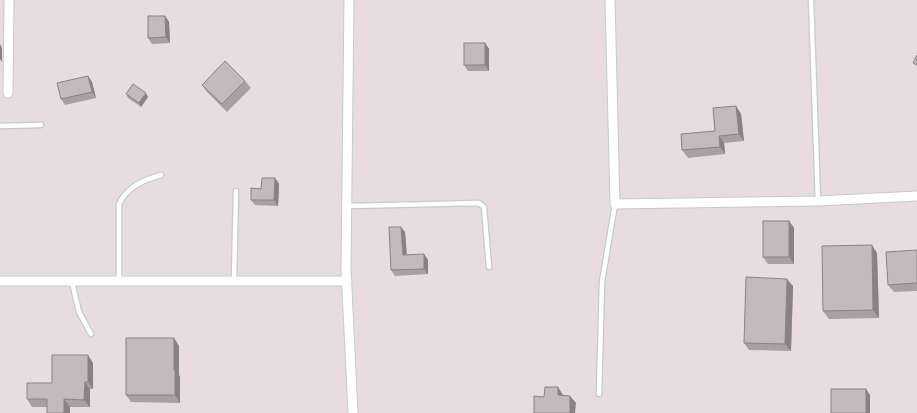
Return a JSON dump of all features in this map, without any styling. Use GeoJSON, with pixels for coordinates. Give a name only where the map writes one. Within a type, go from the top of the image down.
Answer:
{"type":"FeatureCollection","features":[{"type":"Feature","properties":{"kind":"street"},"geometry":{"type":"LineString","coordinates":[[8,93],[9,0]]}},
{"type":"Feature","properties":{"kind":"street"},"geometry":{"type":"LineString","coordinates":[[349,0],[347,281],[353,413]]}},
{"type":"Feature","properties":{"kind":"street"},"geometry":{"type":"LineString","coordinates":[[610,0],[615,204],[917,196]]}},
{"type":"Feature","properties":{"kind":"street"},"geometry":{"type":"LineString","coordinates":[[0,281],[347,281]]}},
{"type":"Feature","properties":{"kind":"lane"},"geometry":{"type":"LineString","coordinates":[[811,0],[818,200]]}},
{"type":"Feature","properties":{"kind":"lane"},"geometry":{"type":"LineString","coordinates":[[0,126],[42,125]]}},
{"type":"Feature","properties":{"kind":"lane"},"geometry":{"type":"LineString","coordinates":[[118,280],[118,204],[135,185],[161,175]]}},
{"type":"Feature","properties":{"kind":"lane"},"geometry":{"type":"LineString","coordinates":[[234,280],[236,191]]}},
{"type":"Feature","properties":{"kind":"lane"},"geometry":{"type":"LineString","coordinates":[[347,206],[479,203],[484,207],[489,267]]}},
{"type":"Feature","properties":{"kind":"lane"},"geometry":{"type":"LineString","coordinates":[[599,394],[602,282],[615,204]]}},
{"type":"Feature","properties":{"kind":"lane"},"geometry":{"type":"LineString","coordinates":[[71,280],[79,312],[91,334]]}},
{"type":"Feature","properties":{"kind":"building"},"geometry":{"type":"Polygon","coordinates":[[[148,16],[165,16],[166,37],[148,38],[148,16]]]}},
{"type":"Feature","properties":{"kind":"building"},"geometry":{"type":"Polygon","coordinates":[[[464,43],[485,43],[485,65],[464,65],[464,43]]]}},
{"type":"Feature","properties":{"kind":"building"},"geometry":{"type":"Polygon","coordinates":[[[917,55],[917,65],[913,63],[917,55]]]}},
{"type":"Feature","properties":{"kind":"building"},"geometry":{"type":"Polygon","coordinates":[[[225,61],[245,81],[222,104],[202,85],[225,61]]]}},
{"type":"Feature","properties":{"kind":"building"},"geometry":{"type":"Polygon","coordinates":[[[88,76],[92,92],[61,99],[57,83],[88,76]]]}},
{"type":"Feature","properties":{"kind":"building"},"geometry":{"type":"Polygon","coordinates":[[[133,84],[146,93],[139,103],[126,94],[133,84]]]}},
{"type":"Feature","properties":{"kind":"building"},"geometry":{"type":"Polygon","coordinates":[[[736,106],[739,134],[719,136],[720,147],[682,150],[681,134],[715,131],[713,108],[736,106]]]}},
{"type":"Feature","properties":{"kind":"building"},"geometry":{"type":"Polygon","coordinates":[[[262,178],[275,178],[274,200],[251,200],[251,188],[261,189],[262,178]]]}},
{"type":"Feature","properties":{"kind":"building"},"geometry":{"type":"Polygon","coordinates":[[[763,221],[789,221],[789,257],[763,257],[763,221]]]}},
{"type":"Feature","properties":{"kind":"building"},"geometry":{"type":"Polygon","coordinates":[[[389,227],[401,227],[403,255],[424,254],[424,269],[391,270],[389,227]]]}},
{"type":"Feature","properties":{"kind":"building"},"geometry":{"type":"Polygon","coordinates":[[[872,245],[873,310],[823,311],[822,246],[872,245]]]}},
{"type":"Feature","properties":{"kind":"building"},"geometry":{"type":"Polygon","coordinates":[[[917,250],[917,283],[888,285],[886,252],[917,250]]]}},
{"type":"Feature","properties":{"kind":"building"},"geometry":{"type":"Polygon","coordinates":[[[746,277],[787,279],[785,344],[744,343],[746,277]]]}},
{"type":"Feature","properties":{"kind":"building"},"geometry":{"type":"Polygon","coordinates":[[[126,338],[174,338],[175,395],[126,395],[126,338]]]}},
{"type":"Feature","properties":{"kind":"building"},"geometry":{"type":"Polygon","coordinates":[[[52,355],[88,355],[88,382],[85,382],[84,400],[64,399],[64,413],[47,413],[47,399],[27,399],[27,383],[52,383],[52,355]]]}},
{"type":"Feature","properties":{"kind":"building"},"geometry":{"type":"Polygon","coordinates":[[[545,387],[558,387],[558,395],[570,396],[570,413],[534,413],[534,396],[544,397],[545,387]]]}},
{"type":"Feature","properties":{"kind":"building"},"geometry":{"type":"Polygon","coordinates":[[[831,389],[866,389],[866,413],[831,413],[831,389]]]}}]}
